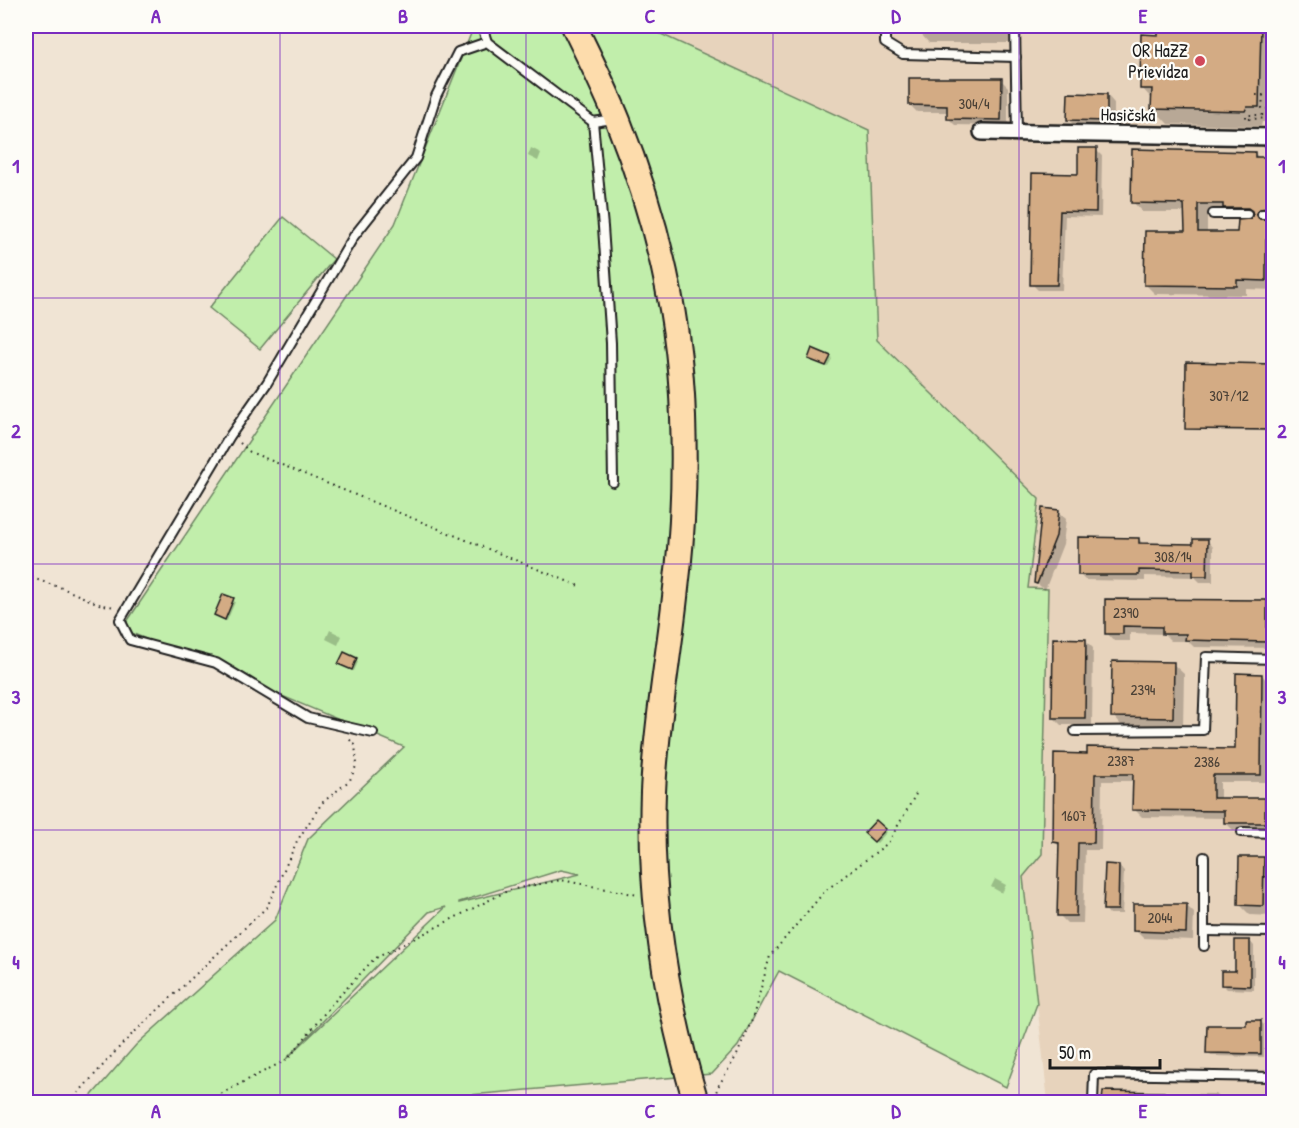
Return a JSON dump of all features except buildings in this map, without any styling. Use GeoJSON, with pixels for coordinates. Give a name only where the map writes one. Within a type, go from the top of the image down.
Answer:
{"type":"FeatureCollection","features":[{"type":"Feature","properties":{"kind":"main road"},"geometry":{"type":"LineString","coordinates":[[574,26],[617,118],[641,183],[667,284],[675,330],[683,413],[682,508],[676,587],[656,750],[653,838],[659,937],[668,991],[696,1102]]}},
{"type":"Feature","properties":{"kind":"street","name":"Hasičská"},"geometry":{"type":"LineString","coordinates":[[982,132],[1274,137]]}},
{"type":"Feature","properties":{"kind":"lane"},"geometry":{"type":"LineString","coordinates":[[482,26],[487,42],[593,122],[617,118]]}},
{"type":"Feature","properties":{"kind":"lane"},"geometry":{"type":"LineString","coordinates":[[885,26],[885,43],[903,54],[1016,57]]}},
{"type":"Feature","properties":{"kind":"lane"},"geometry":{"type":"LineString","coordinates":[[1015,26],[1017,132]]}},
{"type":"Feature","properties":{"kind":"lane"},"geometry":{"type":"LineString","coordinates":[[373,733],[308,718],[216,663],[130,640],[120,620],[230,436],[267,383],[354,236],[416,158],[436,96],[458,52],[487,42]]}},
{"type":"Feature","properties":{"kind":"lane"},"geometry":{"type":"LineString","coordinates":[[593,122],[603,227],[610,343],[614,482]]}},
{"type":"Feature","properties":{"kind":"lane"},"geometry":{"type":"LineString","coordinates":[[1213,214],[1247,214]]}},
{"type":"Feature","properties":{"kind":"lane"},"geometry":{"type":"LineString","coordinates":[[1262,214],[1274,214]]}},
{"type":"Feature","properties":{"kind":"lane"},"geometry":{"type":"LineString","coordinates":[[1075,731],[1203,730],[1206,657],[1274,659]]}},
{"type":"Feature","properties":{"kind":"lane"},"geometry":{"type":"LineString","coordinates":[[1242,832],[1274,833]]}},
{"type":"Feature","properties":{"kind":"lane"},"geometry":{"type":"LineString","coordinates":[[1204,857],[1204,946]]}},
{"type":"Feature","properties":{"kind":"lane"},"geometry":{"type":"LineString","coordinates":[[1204,931],[1272,932]]}},
{"type":"Feature","properties":{"kind":"lane"},"geometry":{"type":"LineString","coordinates":[[1093,1102],[1094,1074],[1274,1077]]}},
{"type":"Feature","properties":{"kind":"lane"},"geometry":{"type":"LineString","coordinates":[[1273,1102],[1274,1085]]}},
{"type":"Feature","properties":{"kind":"path"},"geometry":{"type":"LineString","coordinates":[[1256,94],[1274,95]]}},
{"type":"Feature","properties":{"kind":"path"},"geometry":{"type":"LineString","coordinates":[[1263,95],[1262,108],[1267,108],[1268,116],[1246,115],[1246,119],[1274,118]]}},
{"type":"Feature","properties":{"kind":"path"},"geometry":{"type":"LineString","coordinates":[[230,436],[250,452],[579,586]]}},
{"type":"Feature","properties":{"kind":"path"},"geometry":{"type":"LineString","coordinates":[[26,576],[99,604],[126,610]]}},
{"type":"Feature","properties":{"kind":"path"},"geometry":{"type":"LineString","coordinates":[[1267,621],[1274,621]]}},
{"type":"Feature","properties":{"kind":"path"},"geometry":{"type":"LineString","coordinates":[[70,1102],[124,1041],[267,907],[297,840],[322,803],[350,780],[357,764],[355,745],[338,725]]}},
{"type":"Feature","properties":{"kind":"path"},"geometry":{"type":"LineString","coordinates":[[712,1102],[718,1085],[737,1055],[752,1020],[770,956],[825,891],[888,843],[916,794]]}},
{"type":"Feature","properties":{"kind":"path"},"geometry":{"type":"LineString","coordinates":[[1264,877],[1274,877]]}},
{"type":"Feature","properties":{"kind":"path"},"geometry":{"type":"LineString","coordinates":[[1269,877],[1272,932]]}},
{"type":"Feature","properties":{"kind":"path"},"geometry":{"type":"LineString","coordinates":[[205,1102],[288,1059],[331,1005],[374,959],[509,890],[561,880],[655,898]]}},
{"type":"Feature","properties":{"kind":"shaded area"},"geometry":{"type":"Polygon","coordinates":[[[650,26],[1273,26],[1273,1102],[1048,1102],[1023,877],[1048,590],[1028,588],[1039,499],[877,340],[869,130],[652,29],[650,26]]]}},
{"type":"Feature","properties":{"kind":"green space"},"geometry":{"type":"Polygon","coordinates":[[[474,26],[650,26],[652,30],[869,130],[877,340],[1039,499],[1028,588],[1048,589],[1042,854],[1023,877],[1037,1004],[1006,1087],[779,971],[738,1046],[712,1074],[458,1096],[438,1102],[86,1102],[136,1045],[275,920],[308,839],[404,747],[122,629],[395,224],[474,26]],[[561,870],[459,902],[459,903],[580,874],[561,870]],[[446,907],[429,912],[286,1059],[446,907]]]}},
{"type":"Feature","properties":{"kind":"green space"},"geometry":{"type":"Polygon","coordinates":[[[283,217],[334,259],[260,349],[209,308],[283,217]]]}},
{"type":"Feature","properties":{"kind":"place","name":"OR HaZZ Prievidza"},"geometry":{"type":"Point","coordinates":[1200,61]}}]}
